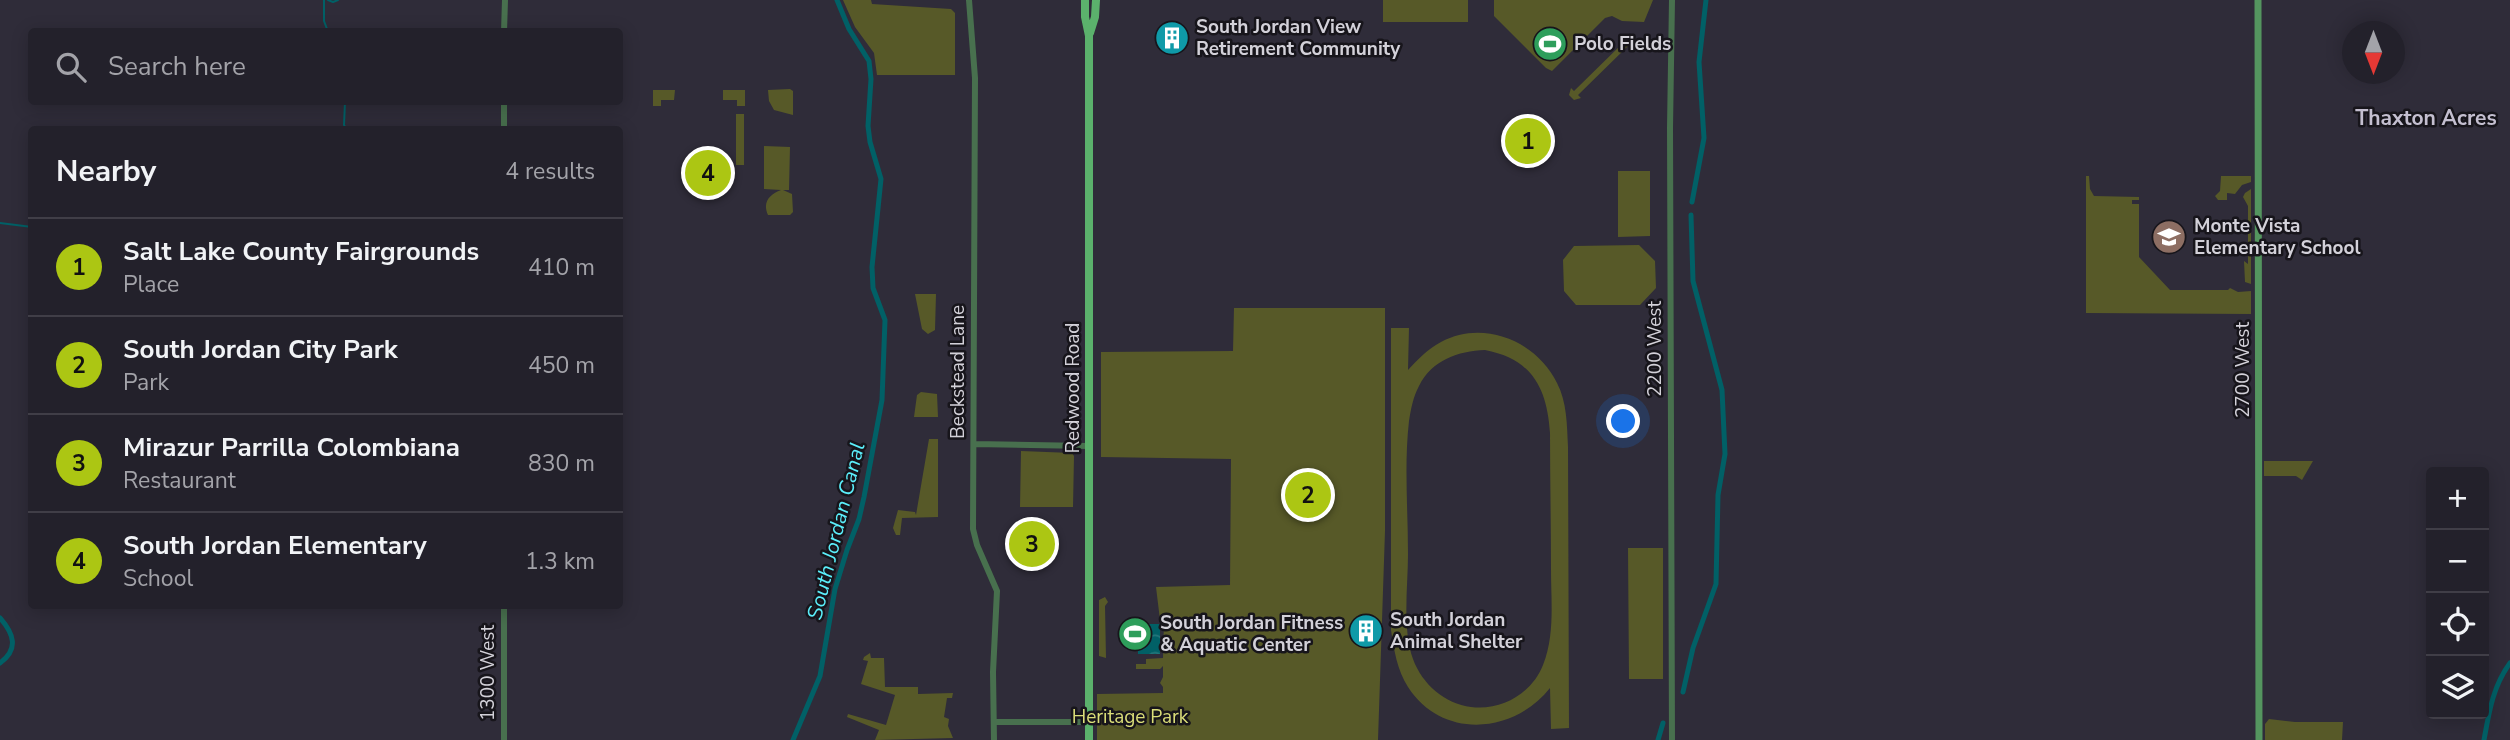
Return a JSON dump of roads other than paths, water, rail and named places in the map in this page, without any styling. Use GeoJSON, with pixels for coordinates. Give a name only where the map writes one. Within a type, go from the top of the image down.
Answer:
{"type":"FeatureCollection","features":[{"type":"Feature","properties":{"kind":"main road","name":"Redwood Road"},"geometry":{"type":"LineString","coordinates":[[1085,0],[1084,17],[1089,36],[1089,740]]}},
{"type":"Feature","properties":{"kind":"main road","name":"Redwood Road"},"geometry":{"type":"LineString","coordinates":[[1089,36],[1095,17],[1096,0]]}},
{"type":"Feature","properties":{"kind":"main road","name":"2700 West"},"geometry":{"type":"LineString","coordinates":[[2258,0],[2259,740]]}},
{"type":"Feature","properties":{"kind":"street"},"geometry":{"type":"LineString","coordinates":[[505,0],[505,28]]}},
{"type":"Feature","properties":{"kind":"street","name":"Beckstead Lane"},"geometry":{"type":"LineString","coordinates":[[969,0],[975,78],[973,529],[997,591],[994,740]]}},
{"type":"Feature","properties":{"kind":"street","name":"2200 West"},"geometry":{"type":"LineString","coordinates":[[1672,0],[1672,740]]}},
{"type":"Feature","properties":{"kind":"street"},"geometry":{"type":"LineString","coordinates":[[504,105],[504,126]]}},
{"type":"Feature","properties":{"kind":"street"},"geometry":{"type":"LineString","coordinates":[[974,444],[1089,446]]}},
{"type":"Feature","properties":{"kind":"street","name":"1300 West"},"geometry":{"type":"LineString","coordinates":[[504,609],[504,740]]}},
{"type":"Feature","properties":{"kind":"street"},"geometry":{"type":"LineString","coordinates":[[994,722],[1089,722]]}},
{"type":"Feature","properties":{"kind":"water"},"geometry":{"type":"Polygon","coordinates":[[[1138,624],[1160,624],[1160,654],[1138,654],[1138,624]]]}},
{"type":"Feature","properties":{"kind":"waterway"},"geometry":{"type":"LineString","coordinates":[[324,0],[327,28]]}},
{"type":"Feature","properties":{"kind":"waterway"},"geometry":{"type":"LineString","coordinates":[[328,0],[338,0]]}},
{"type":"Feature","properties":{"kind":"waterway","name":"South Jordan Canal"},"geometry":{"type":"LineString","coordinates":[[793,740],[820,676],[835,589],[859,519],[882,400],[885,320],[873,288],[872,267],[881,179],[868,126],[871,79],[869,61],[849,29],[837,0]]}},
{"type":"Feature","properties":{"kind":"waterway"},"geometry":{"type":"LineString","coordinates":[[1692,202],[1704,138],[1699,62],[1706,0]]}},
{"type":"Feature","properties":{"kind":"waterway"},"geometry":{"type":"LineString","coordinates":[[345,105],[345,126]]}},
{"type":"Feature","properties":{"kind":"waterway"},"geometry":{"type":"LineString","coordinates":[[1683,692],[1693,648],[1716,584],[1718,495],[1725,454],[1722,390],[1693,281],[1691,215]]}},
{"type":"Feature","properties":{"kind":"waterway"},"geometry":{"type":"LineString","coordinates":[[0,223],[28,226]]}},
{"type":"Feature","properties":{"kind":"waterway"},"geometry":{"type":"LineString","coordinates":[[0,618],[9,630],[12,641],[10,652],[0,663]]}},
{"type":"Feature","properties":{"kind":"waterway"},"geometry":{"type":"LineString","coordinates":[[2484,740],[2496,690],[2510,663]]}},
{"type":"Feature","properties":{"kind":"waterway"},"geometry":{"type":"LineString","coordinates":[[1658,740],[1663,723]]}},
{"type":"Feature","properties":{"kind":"place","name":"South Jordan View Retirement Community"},"geometry":{"type":"Point","coordinates":[1172,38]}},
{"type":"Feature","properties":{"kind":"place","name":"Polo Fields"},"geometry":{"type":"Point","coordinates":[1550,44]}},
{"type":"Feature","properties":{"kind":"place","name":"Salt Lake County Fairgrounds"},"geometry":{"type":"Point","coordinates":[1528,141]}},
{"type":"Feature","properties":{"kind":"place","name":"South Jordan Elementary"},"geometry":{"type":"Point","coordinates":[708,173]}},
{"type":"Feature","properties":{"kind":"place","name":"Monte Vista Elementary School"},"geometry":{"type":"Point","coordinates":[2169,237]}},
{"type":"Feature","properties":{"kind":"place","name":"South Jordan City Park"},"geometry":{"type":"Point","coordinates":[1308,495]}},
{"type":"Feature","properties":{"kind":"place","name":"Mirazur Parrilla Colombiana"},"geometry":{"type":"Point","coordinates":[1032,544]}},
{"type":"Feature","properties":{"kind":"place","name":"South Jordan Animal Shelter"},"geometry":{"type":"Point","coordinates":[1366,631]}},
{"type":"Feature","properties":{"kind":"place","name":"South Jordan Fitness & Aquatic Center"},"geometry":{"type":"Point","coordinates":[1135,634]}},
{"type":"Feature","properties":{"kind":"district","name":"Thaxton Acres"},"geometry":{"type":"Point","coordinates":[2426,118]}},
{"type":"Feature","properties":{"kind":"park label","name":"Heritage Park"},"geometry":{"type":"Point","coordinates":[1130,717]}}]}
